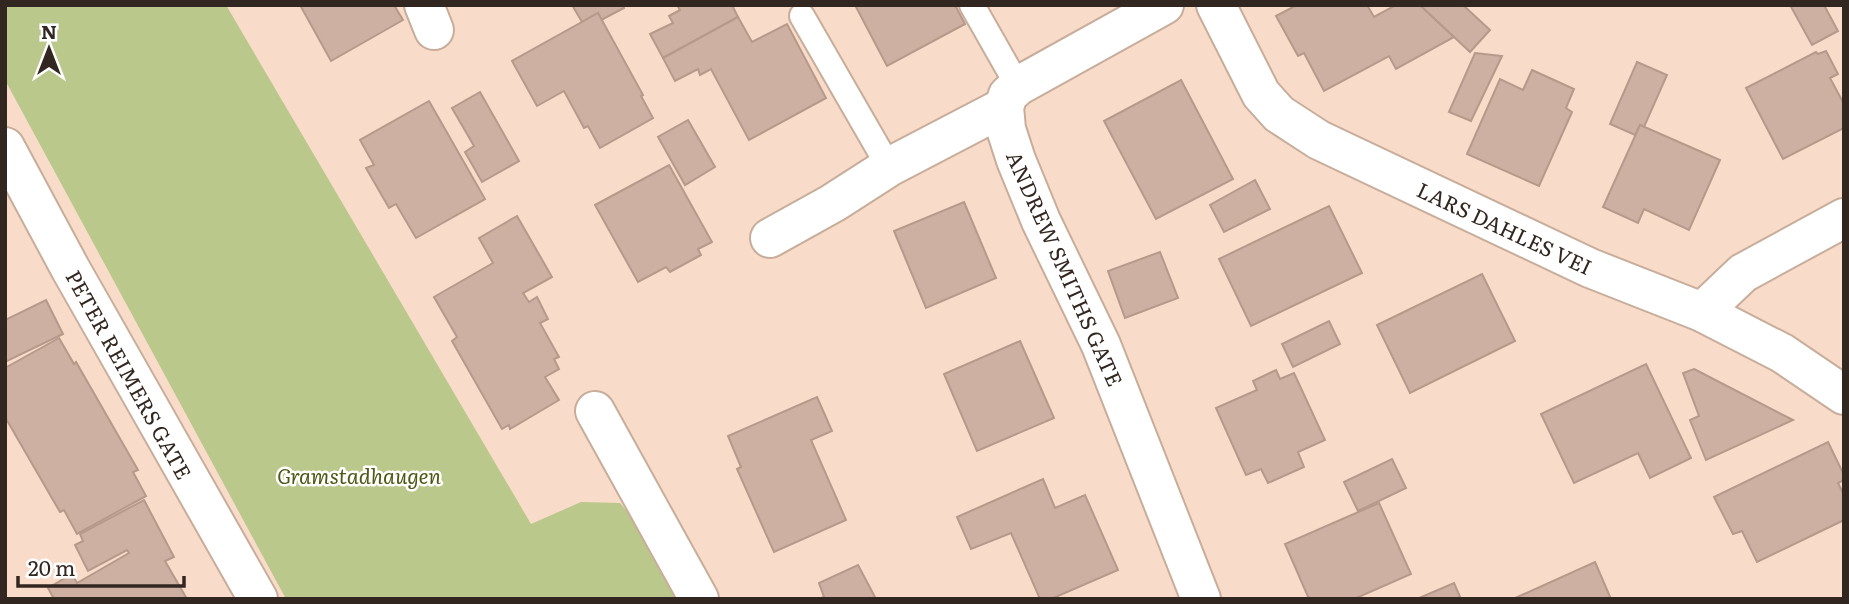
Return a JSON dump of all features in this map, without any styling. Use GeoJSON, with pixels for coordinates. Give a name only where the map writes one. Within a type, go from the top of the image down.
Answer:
{"type":"FeatureCollection","features":[{"type":"Feature","properties":{"kind":"street"},"geometry":{"type":"LineString","coordinates":[[770,238],[834,203],[889,167],[1164,5]]}},
{"type":"Feature","properties":{"kind":"street","name":"LARS DAHLES VEI"},"geometry":{"type":"LineString","coordinates":[[1216,5],[1261,94],[1279,114],[1319,140],[1590,268],[1702,312],[1782,353],[1844,395]]}},
{"type":"Feature","properties":{"kind":"street","name":"ANDREW SMITHS GATE"},"geometry":{"type":"LineString","coordinates":[[1011,97],[1006,130],[1016,160],[1041,221],[1101,345],[1201,599]]}},
{"type":"Feature","properties":{"kind":"street","name":"PETER REIMERS GATE"},"geometry":{"type":"LineString","coordinates":[[5,147],[76,279],[258,599]]}},
{"type":"Feature","properties":{"kind":"street"},"geometry":{"type":"LineString","coordinates":[[1702,312],[1743,273],[1844,218]]}},
{"type":"Feature","properties":{"kind":"street"},"geometry":{"type":"LineString","coordinates":[[595,411],[699,599]]}},
{"type":"Feature","properties":{"kind":"lane"},"geometry":{"type":"LineString","coordinates":[[972,5],[1011,97]]}},
{"type":"Feature","properties":{"kind":"lane"},"geometry":{"type":"LineString","coordinates":[[802,16],[889,167]]}},
{"type":"Feature","properties":{"kind":"green space","name":"Gramstadhaugen"},"geometry":{"type":"Polygon","coordinates":[[[5,5],[226,5],[531,524],[581,502],[620,503],[642,529],[678,599],[286,599],[5,80],[5,5]]]}},
{"type":"Feature","properties":{"kind":"building"},"geometry":{"type":"Polygon","coordinates":[[[300,5],[394,5],[403,20],[331,61],[300,5]]]}},
{"type":"Feature","properties":{"kind":"building"},"geometry":{"type":"Polygon","coordinates":[[[572,5],[623,5],[624,8],[601,20],[598,13],[582,22],[572,5]]]}},
{"type":"Feature","properties":{"kind":"building"},"geometry":{"type":"Polygon","coordinates":[[[677,5],[732,5],[738,17],[663,58],[650,34],[673,23],[669,16],[680,10],[677,5]]]}},
{"type":"Feature","properties":{"kind":"building"},"geometry":{"type":"Polygon","coordinates":[[[855,5],[955,5],[965,24],[887,66],[855,5]]]}},
{"type":"Feature","properties":{"kind":"building"},"geometry":{"type":"Polygon","coordinates":[[[1297,5],[1367,5],[1374,17],[1396,5],[1420,5],[1454,37],[1396,69],[1389,56],[1324,91],[1304,53],[1298,56],[1276,16],[1297,5]]]}},
{"type":"Feature","properties":{"kind":"building"},"geometry":{"type":"Polygon","coordinates":[[[1420,5],[1463,5],[1490,30],[1470,52],[1420,5]]]}},
{"type":"Feature","properties":{"kind":"building"},"geometry":{"type":"Polygon","coordinates":[[[1790,5],[1824,5],[1838,31],[1812,45],[1790,5]]]}},
{"type":"Feature","properties":{"kind":"building"},"geometry":{"type":"Polygon","coordinates":[[[598,13],[653,118],[600,148],[588,126],[584,128],[564,91],[537,106],[512,61],[598,13]]]}},
{"type":"Feature","properties":{"kind":"building"},"geometry":{"type":"Polygon","coordinates":[[[738,17],[752,42],[787,24],[826,98],[749,140],[711,69],[700,75],[698,69],[675,81],[663,58],[738,17]]]}},
{"type":"Feature","properties":{"kind":"building"},"geometry":{"type":"Polygon","coordinates":[[[1826,51],[1838,74],[1830,78],[1844,104],[1844,128],[1783,159],[1746,88],[1816,52],[1818,54],[1826,51]]]}},
{"type":"Feature","properties":{"kind":"building"},"geometry":{"type":"Polygon","coordinates":[[[1475,53],[1502,56],[1471,121],[1449,112],[1475,53]]]}},
{"type":"Feature","properties":{"kind":"building"},"geometry":{"type":"Polygon","coordinates":[[[1637,62],[1667,75],[1644,127],[1640,125],[1635,135],[1610,124],[1637,62]]]}},
{"type":"Feature","properties":{"kind":"building"},"geometry":{"type":"Polygon","coordinates":[[[1532,70],[1574,89],[1566,108],[1572,112],[1539,186],[1467,154],[1500,79],[1523,90],[1532,70]]]}},
{"type":"Feature","properties":{"kind":"building"},"geometry":{"type":"Polygon","coordinates":[[[1181,80],[1233,179],[1156,219],[1104,121],[1181,80]]]}},
{"type":"Feature","properties":{"kind":"building"},"geometry":{"type":"Polygon","coordinates":[[[480,92],[519,161],[482,182],[465,152],[474,146],[452,108],[480,92]]]}},
{"type":"Feature","properties":{"kind":"building"},"geometry":{"type":"Polygon","coordinates":[[[429,101],[485,199],[416,238],[396,204],[389,208],[366,168],[374,165],[360,140],[429,101]]]}},
{"type":"Feature","properties":{"kind":"building"},"geometry":{"type":"Polygon","coordinates":[[[688,120],[715,167],[685,185],[658,137],[688,120]]]}},
{"type":"Feature","properties":{"kind":"building"},"geometry":{"type":"Polygon","coordinates":[[[1640,125],[1720,160],[1689,230],[1644,209],[1638,223],[1603,207],[1640,125]]]}},
{"type":"Feature","properties":{"kind":"building"},"geometry":{"type":"Polygon","coordinates":[[[669,165],[712,242],[698,249],[701,255],[670,272],[666,267],[638,282],[595,205],[669,165]]]}},
{"type":"Feature","properties":{"kind":"building"},"geometry":{"type":"Polygon","coordinates":[[[1255,180],[1270,209],[1224,232],[1210,205],[1255,180]]]}},
{"type":"Feature","properties":{"kind":"building"},"geometry":{"type":"Polygon","coordinates":[[[964,202],[996,278],[926,308],[894,231],[964,202]]]}},
{"type":"Feature","properties":{"kind":"building"},"geometry":{"type":"Polygon","coordinates":[[[1329,206],[1362,273],[1251,326],[1219,259],[1329,206]]]}},
{"type":"Feature","properties":{"kind":"building"},"geometry":{"type":"Polygon","coordinates":[[[517,216],[552,277],[523,293],[529,302],[537,297],[548,319],[540,323],[559,357],[554,359],[559,369],[545,377],[559,400],[510,429],[509,425],[502,429],[452,341],[457,337],[434,297],[493,263],[479,238],[517,216]]]}},
{"type":"Feature","properties":{"kind":"building"},"geometry":{"type":"Polygon","coordinates":[[[1160,252],[1178,298],[1125,318],[1108,271],[1160,252]]]}},
{"type":"Feature","properties":{"kind":"building"},"geometry":{"type":"Polygon","coordinates":[[[1482,274],[1515,341],[1410,393],[1377,325],[1482,274]]]}},
{"type":"Feature","properties":{"kind":"building"},"geometry":{"type":"Polygon","coordinates":[[[46,300],[63,334],[5,362],[5,320],[46,300]]]}},
{"type":"Feature","properties":{"kind":"building"},"geometry":{"type":"Polygon","coordinates":[[[1329,321],[1340,344],[1293,367],[1282,344],[1329,321]]]}},
{"type":"Feature","properties":{"kind":"building"},"geometry":{"type":"Polygon","coordinates":[[[59,338],[74,364],[76,362],[138,470],[133,472],[146,496],[77,534],[64,510],[60,512],[5,417],[5,368],[59,338]]]}},
{"type":"Feature","properties":{"kind":"building"},"geometry":{"type":"Polygon","coordinates":[[[1020,341],[1054,418],[977,451],[944,374],[1020,341]]]}},
{"type":"Feature","properties":{"kind":"building"},"geometry":{"type":"Polygon","coordinates":[[[1646,364],[1691,458],[1650,478],[1638,453],[1574,483],[1541,414],[1646,364]]]}},
{"type":"Feature","properties":{"kind":"building"},"geometry":{"type":"Polygon","coordinates":[[[1694,369],[1793,420],[1706,460],[1690,420],[1699,416],[1683,373],[1694,369]]]}},
{"type":"Feature","properties":{"kind":"building"},"geometry":{"type":"Polygon","coordinates":[[[1276,370],[1280,379],[1294,373],[1325,440],[1298,452],[1304,467],[1268,483],[1261,469],[1246,475],[1216,408],[1257,390],[1253,381],[1276,370]]]}},
{"type":"Feature","properties":{"kind":"building"},"geometry":{"type":"Polygon","coordinates":[[[817,397],[832,431],[811,440],[846,520],[774,552],[737,469],[741,467],[728,436],[817,397]]]}},
{"type":"Feature","properties":{"kind":"building"},"geometry":{"type":"Polygon","coordinates":[[[1828,442],[1844,475],[1844,480],[1838,483],[1844,495],[1844,520],[1757,562],[1742,531],[1733,534],[1714,497],[1828,442]]]}},
{"type":"Feature","properties":{"kind":"building"},"geometry":{"type":"Polygon","coordinates":[[[1392,459],[1406,488],[1358,511],[1344,482],[1392,459]]]}},
{"type":"Feature","properties":{"kind":"building"},"geometry":{"type":"Polygon","coordinates":[[[1043,479],[1055,508],[1085,495],[1118,570],[1051,599],[1040,599],[1011,533],[971,549],[957,517],[1043,479]]]}},
{"type":"Feature","properties":{"kind":"building"},"geometry":{"type":"Polygon","coordinates":[[[144,500],[174,557],[165,561],[187,599],[54,599],[48,588],[72,574],[77,583],[129,553],[127,550],[88,571],[75,545],[83,541],[80,534],[144,500]]]}},
{"type":"Feature","properties":{"kind":"building"},"geometry":{"type":"Polygon","coordinates":[[[1379,503],[1411,574],[1354,599],[1309,599],[1285,544],[1379,503]]]}},
{"type":"Feature","properties":{"kind":"building"},"geometry":{"type":"Polygon","coordinates":[[[1595,562],[1611,599],[1513,599],[1595,562]]]}},
{"type":"Feature","properties":{"kind":"building"},"geometry":{"type":"Polygon","coordinates":[[[858,565],[876,599],[819,599],[824,597],[819,583],[858,565]]]}},
{"type":"Feature","properties":{"kind":"building"},"geometry":{"type":"Polygon","coordinates":[[[1454,583],[1461,599],[1417,599],[1454,583]]]}}]}
